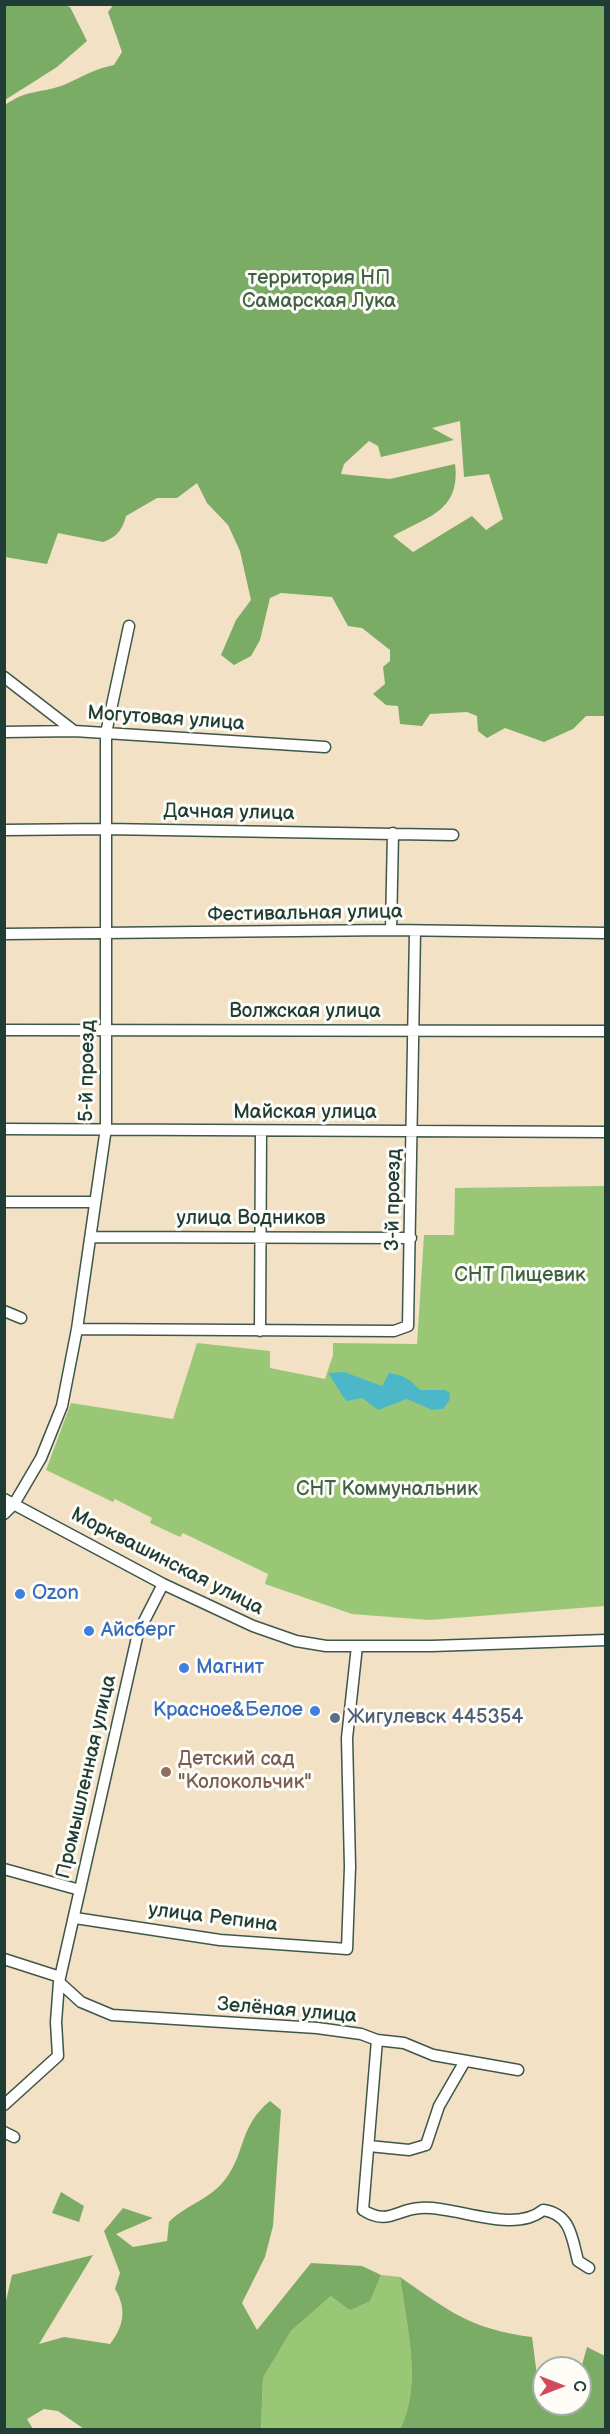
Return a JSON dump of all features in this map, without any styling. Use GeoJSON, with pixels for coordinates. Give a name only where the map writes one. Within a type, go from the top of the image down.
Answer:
{"type":"FeatureCollection","features":[{"type":"Feature","properties":{"kind":"street","name":"5-й проезд"},"geometry":{"type":"LineString","coordinates":[[4,1514],[9,1501],[41,1458],[62,1406],[91,1237],[106,1128],[106,733],[129,626]]}},
{"type":"Feature","properties":{"kind":"street"},"geometry":{"type":"LineString","coordinates":[[4,677],[75,731]]}},
{"type":"Feature","properties":{"kind":"street","name":"Могутовая улица"},"geometry":{"type":"LineString","coordinates":[[4,732],[75,731],[325,747]]}},
{"type":"Feature","properties":{"kind":"street","name":"Дачная улица"},"geometry":{"type":"LineString","coordinates":[[4,830],[106,829],[453,835]]}},
{"type":"Feature","properties":{"kind":"street"},"geometry":{"type":"LineString","coordinates":[[391,930],[393,833]]}},
{"type":"Feature","properties":{"kind":"street","name":"Фестивальная улица"},"geometry":{"type":"LineString","coordinates":[[4,934],[391,930],[606,933]]}},
{"type":"Feature","properties":{"kind":"street","name":"3-й проезд"},"geometry":{"type":"LineString","coordinates":[[260,1331],[394,1331],[408,1326],[414,1131],[416,931]]}},
{"type":"Feature","properties":{"kind":"street","name":"Волжская улица"},"geometry":{"type":"LineString","coordinates":[[4,1030],[606,1031]]}},
{"type":"Feature","properties":{"kind":"street","name":"Майская улица"},"geometry":{"type":"LineString","coordinates":[[4,1129],[606,1132]]}},
{"type":"Feature","properties":{"kind":"street"},"geometry":{"type":"LineString","coordinates":[[77,1329],[260,1331],[261,1131]]}},
{"type":"Feature","properties":{"kind":"street"},"geometry":{"type":"LineString","coordinates":[[4,1202],[94,1202]]}},
{"type":"Feature","properties":{"kind":"street","name":"улица Водников"},"geometry":{"type":"LineString","coordinates":[[91,1237],[411,1238]]}},
{"type":"Feature","properties":{"kind":"street"},"geometry":{"type":"LineString","coordinates":[[4,1311],[21,1318]]}},
{"type":"Feature","properties":{"kind":"street","name":"Морквашинская улица"},"geometry":{"type":"LineString","coordinates":[[9,1501],[163,1584],[253,1626],[296,1641],[326,1646],[357,1646],[606,1640]]}},
{"type":"Feature","properties":{"kind":"street","name":"Промышленная улица"},"geometry":{"type":"LineString","coordinates":[[4,2105],[58,2056],[56,2022],[59,1979],[75,1918],[138,1633],[163,1584]]}},
{"type":"Feature","properties":{"kind":"street","name":"улица Репина"},"geometry":{"type":"LineString","coordinates":[[75,1918],[220,1940],[347,1948],[350,1867],[347,1738],[357,1646]]}},
{"type":"Feature","properties":{"kind":"street"},"geometry":{"type":"LineString","coordinates":[[4,1869],[80,1890]]}},
{"type":"Feature","properties":{"kind":"street"},"geometry":{"type":"LineString","coordinates":[[4,1959],[59,1979]]}},
{"type":"Feature","properties":{"kind":"street","name":"Зелёная улица"},"geometry":{"type":"LineString","coordinates":[[59,1979],[81,2002],[111,2015],[316,2028],[361,2034],[377,2040],[404,2043],[433,2055],[518,2070]]}},
{"type":"Feature","properties":{"kind":"street"},"geometry":{"type":"LineString","coordinates":[[377,2040],[371,2087],[369,2146],[363,2210],[369,2214],[393,2217],[421,2207],[470,2216],[526,2218],[535,2216],[543,2210],[555,2212],[570,2228],[578,2261],[589,2268]]}},
{"type":"Feature","properties":{"kind":"street"},"geometry":{"type":"LineString","coordinates":[[369,2146],[409,2150],[426,2145],[439,2106],[465,2061]]}},
{"type":"Feature","properties":{"kind":"green space"},"geometry":{"type":"Polygon","coordinates":[[[61,4],[70,7],[87,41],[57,67],[5,100],[5,5],[61,4]]]}},
{"type":"Feature","properties":{"kind":"green space","name":"территория НП Самарская Лука"},"geometry":{"type":"Polygon","coordinates":[[[114,4],[605,5],[605,716],[586,716],[573,729],[544,742],[505,728],[487,738],[478,731],[477,716],[467,712],[430,714],[422,726],[400,724],[398,706],[386,705],[373,694],[385,684],[383,667],[390,661],[390,650],[362,628],[348,626],[332,597],[281,593],[270,598],[260,640],[251,656],[234,665],[221,655],[236,620],[251,600],[240,551],[228,525],[207,503],[197,483],[177,498],[157,498],[126,516],[118,532],[103,542],[58,533],[47,564],[5,557],[5,105],[21,96],[66,84],[114,65],[122,52],[108,12],[114,4]],[[460,421],[432,428],[454,440],[381,457],[378,446],[369,441],[344,464],[341,474],[390,479],[455,464],[453,492],[447,502],[429,517],[393,536],[413,552],[472,516],[486,530],[503,519],[489,474],[464,477],[460,421]]]}},
{"type":"Feature","properties":{"kind":"green space","name":"СНТ Коммунальник"},"geometry":{"type":"Polygon","coordinates":[[[605,1186],[605,1606],[429,1620],[352,1614],[265,1584],[268,1574],[183,1533],[180,1537],[150,1523],[152,1518],[115,1499],[113,1502],[46,1470],[71,1403],[173,1419],[197,1343],[270,1351],[270,1368],[325,1379],[333,1355],[333,1343],[417,1344],[424,1235],[454,1235],[455,1188],[605,1186]]]}},
{"type":"Feature","properties":{"kind":"green space"},"geometry":{"type":"Polygon","coordinates":[[[270,2101],[281,2110],[273,2226],[265,2257],[242,2303],[257,2330],[311,2263],[362,2266],[381,2275],[370,2301],[350,2310],[331,2296],[291,2331],[263,2378],[261,2429],[84,2429],[58,2411],[44,2409],[27,2419],[33,2429],[5,2429],[4,2309],[12,2275],[93,2255],[39,2344],[64,2337],[110,2344],[121,2324],[122,2310],[115,2289],[120,2273],[104,2231],[123,2208],[153,2218],[116,2234],[133,2247],[167,2241],[169,2222],[214,2191],[227,2177],[253,2119],[270,2101]]]}},
{"type":"Feature","properties":{"kind":"green space"},"geometry":{"type":"Polygon","coordinates":[[[61,2192],[84,2206],[79,2222],[52,2213],[61,2192]]]}},
{"type":"Feature","properties":{"kind":"green space"},"geometry":{"type":"Polygon","coordinates":[[[381,2275],[400,2277],[409,2334],[411,2393],[400,2429],[261,2430],[263,2378],[291,2331],[331,2296],[370,2300],[381,2275]]]}},
{"type":"Feature","properties":{"kind":"green space"},"geometry":{"type":"Polygon","coordinates":[[[400,2277],[461,2317],[492,2329],[532,2337],[534,2356],[532,2356],[532,2416],[592,2416],[592,2356],[584,2356],[587,2347],[605,2356],[605,2429],[400,2429],[411,2393],[409,2334],[400,2277]]]}},
{"type":"Feature","properties":{"kind":"water"},"geometry":{"type":"Polygon","coordinates":[[[344,1372],[382,1386],[389,1373],[398,1375],[409,1380],[420,1390],[445,1390],[450,1393],[449,1401],[443,1409],[432,1410],[407,1399],[378,1410],[362,1398],[346,1401],[328,1373],[344,1372]]]}},
{"type":"Feature","properties":{"kind":"place","name":"Ozon"},"geometry":{"type":"Point","coordinates":[20,1594]}},
{"type":"Feature","properties":{"kind":"place","name":"Айсберг"},"geometry":{"type":"Point","coordinates":[89,1631]}},
{"type":"Feature","properties":{"kind":"place","name":"Магнит"},"geometry":{"type":"Point","coordinates":[184,1668]}},
{"type":"Feature","properties":{"kind":"place","name":"Красное&Белое"},"geometry":{"type":"Point","coordinates":[315,1711]}},
{"type":"Feature","properties":{"kind":"place","name":"Жигулевск 445354"},"geometry":{"type":"Point","coordinates":[335,1718]}},
{"type":"Feature","properties":{"kind":"place","name":"Детский сад \"Колокольчик\""},"geometry":{"type":"Point","coordinates":[166,1772]}},
{"type":"Feature","properties":{"kind":"park label","name":"СНТ Пищевик"},"geometry":{"type":"Point","coordinates":[520,1276]}}]}
